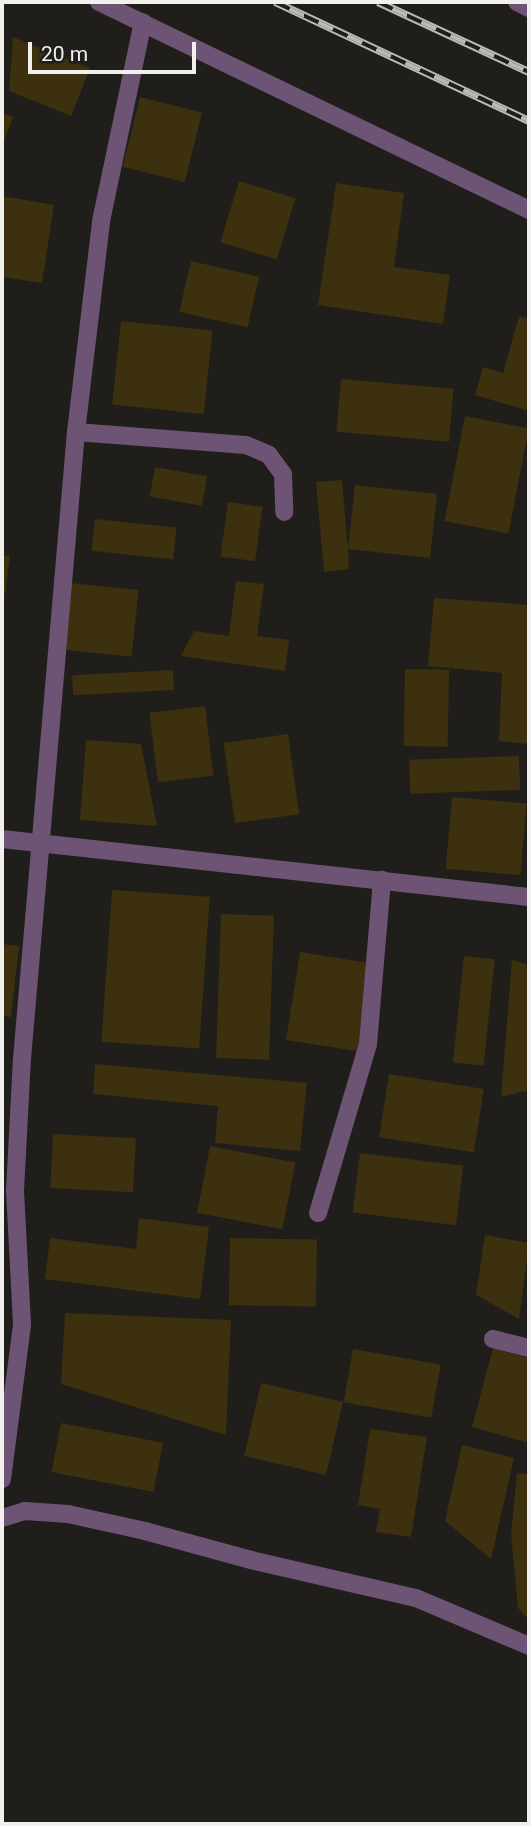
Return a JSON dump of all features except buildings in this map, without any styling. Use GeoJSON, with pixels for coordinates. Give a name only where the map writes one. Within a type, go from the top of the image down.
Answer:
{"type":"FeatureCollection","features":[{"type":"Feature","properties":{"kind":"street"},"geometry":{"type":"LineString","coordinates":[[99,2],[529,210]]}},
{"type":"Feature","properties":{"kind":"street"},"geometry":{"type":"LineString","coordinates":[[517,2],[529,8]]}},
{"type":"Feature","properties":{"kind":"street"},"geometry":{"type":"LineString","coordinates":[[2,1479],[22,1324],[15,1191],[40,843],[76,432],[101,221],[143,22]]}},
{"type":"Feature","properties":{"kind":"street"},"geometry":{"type":"LineString","coordinates":[[76,432],[246,445],[269,455],[283,474],[284,512]]}},
{"type":"Feature","properties":{"kind":"street"},"geometry":{"type":"LineString","coordinates":[[2,839],[529,897]]}},
{"type":"Feature","properties":{"kind":"street"},"geometry":{"type":"LineString","coordinates":[[318,1213],[368,1044],[382,880]]}},
{"type":"Feature","properties":{"kind":"street"},"geometry":{"type":"LineString","coordinates":[[493,1339],[529,1349]]}},
{"type":"Feature","properties":{"kind":"street"},"geometry":{"type":"LineString","coordinates":[[2,1518],[25,1511],[68,1514],[145,1531],[250,1560],[416,1598],[529,1646]]}},
{"type":"Feature","properties":{"kind":"railway"},"geometry":{"type":"LineString","coordinates":[[275,2],[529,121]]}},
{"type":"Feature","properties":{"kind":"railway"},"geometry":{"type":"LineString","coordinates":[[378,2],[529,72]]}}]}
